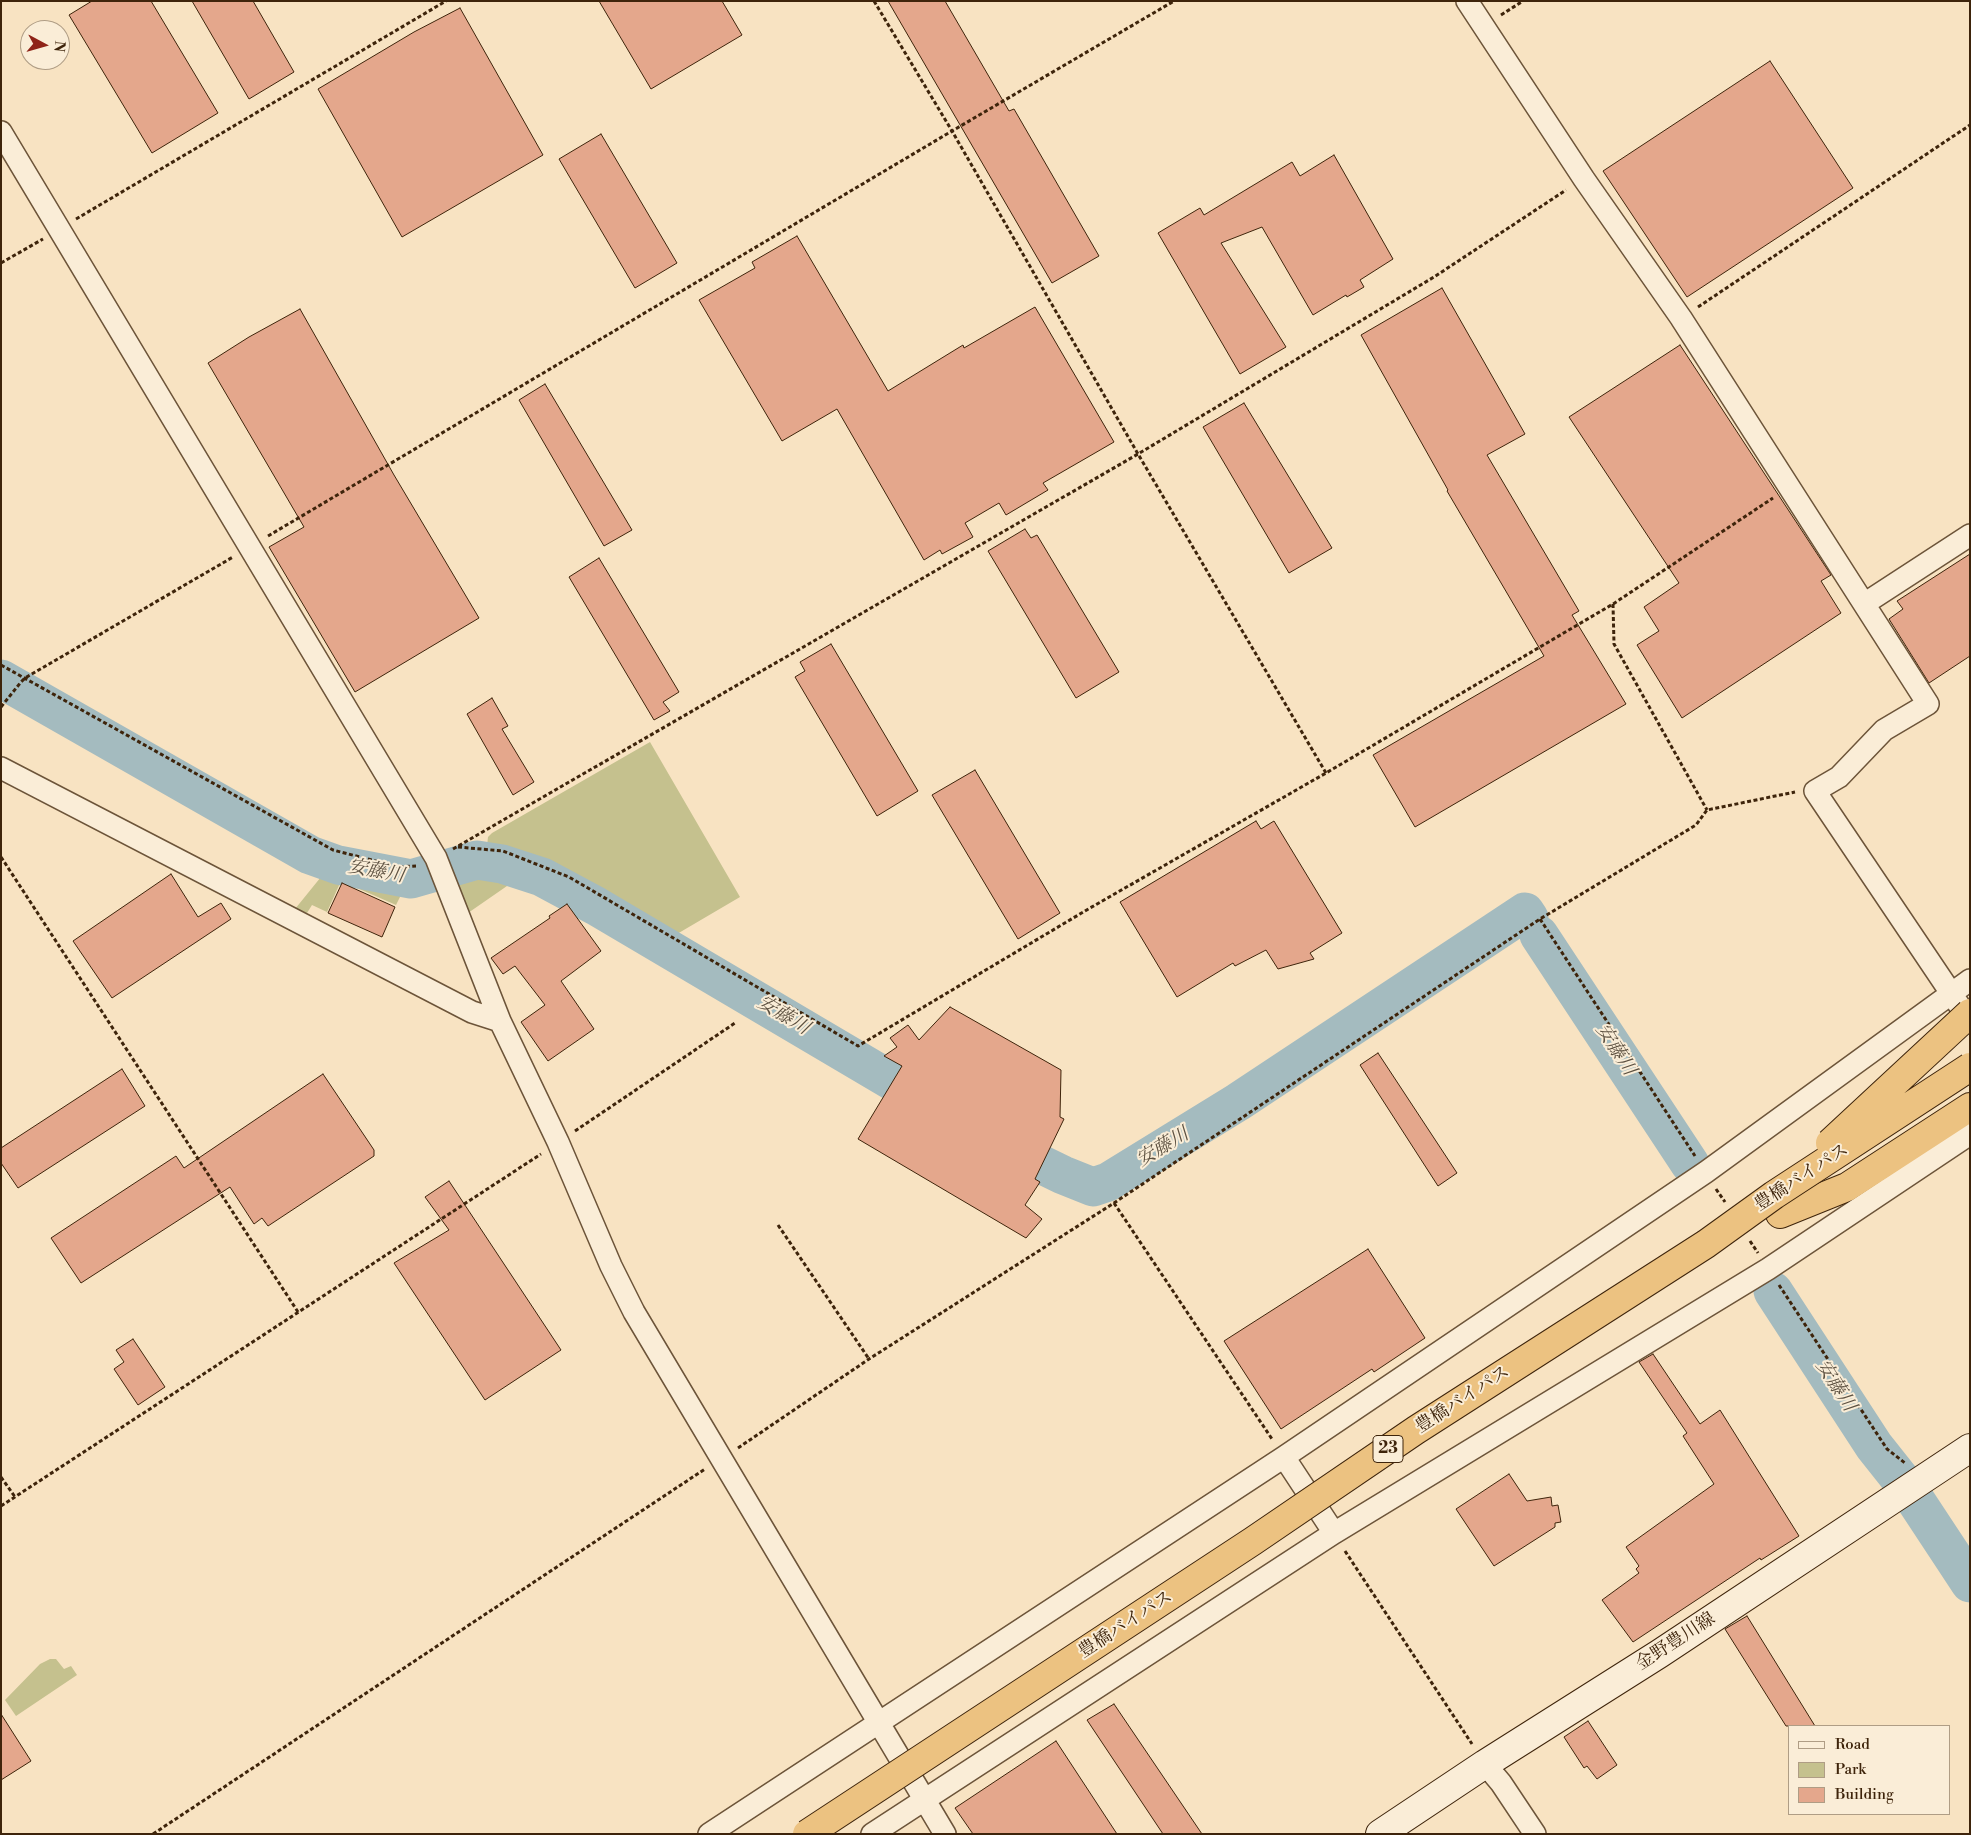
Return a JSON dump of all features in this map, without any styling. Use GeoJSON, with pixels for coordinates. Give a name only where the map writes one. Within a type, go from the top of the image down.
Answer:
{"type":"FeatureCollection","features":[{"type":"Feature","properties":{"kind":"highway"},"geometry":{"type":"LineString","coordinates":[[1777,1204],[1892,1087],[1970,1012]]}},
{"type":"Feature","properties":{"kind":"highway","name":"豊橋バイパス"},"geometry":{"type":"LineString","coordinates":[[833,1834],[1554,1360],[1970,1068]]}},
{"type":"Feature","properties":{"kind":"highway","name":"豊橋バイパス"},"geometry":{"type":"LineString","coordinates":[[807,1834],[1253,1541],[1416,1430],[1706,1244],[1777,1204],[1970,1088]]}},
{"type":"Feature","properties":{"kind":"highway"},"geometry":{"type":"LineString","coordinates":[[1777,1204],[1847,1187],[1970,1107]]}},
{"type":"Feature","properties":{"kind":"main road","name":"金野豊川線"},"geometry":{"type":"LineString","coordinates":[[1380,1834],[1485,1764],[1659,1654],[1970,1448]]}},
{"type":"Feature","properties":{"kind":"street"},"geometry":{"type":"LineString","coordinates":[[1467,1],[1584,179],[1681,318],[1788,488],[1928,704],[1884,730],[1839,777],[1815,791],[1970,1021]]}},
{"type":"Feature","properties":{"kind":"street"},"geometry":{"type":"LineString","coordinates":[[1,132],[440,866],[500,1021],[558,1142],[611,1266],[634,1312],[945,1834]]}},
{"type":"Feature","properties":{"kind":"street"},"geometry":{"type":"LineString","coordinates":[[1864,604],[1970,535]]}},
{"type":"Feature","properties":{"kind":"street"},"geometry":{"type":"LineString","coordinates":[[1,768],[472,1012],[500,1021]]}},
{"type":"Feature","properties":{"kind":"street"},"geometry":{"type":"LineString","coordinates":[[709,1834],[1284,1457],[1706,1172],[1970,980]]}},
{"type":"Feature","properties":{"kind":"street"},"geometry":{"type":"LineString","coordinates":[[872,1834],[1334,1534],[1768,1269],[1970,1134]]}},
{"type":"Feature","properties":{"kind":"street"},"geometry":{"type":"LineString","coordinates":[[1284,1457],[1334,1534]]}},
{"type":"Feature","properties":{"kind":"street"},"geometry":{"type":"LineString","coordinates":[[1485,1764],[1501,1783],[1535,1834]]}},
{"type":"Feature","properties":{"kind":"path"},"geometry":{"type":"LineString","coordinates":[[1,263],[446,1]]}},
{"type":"Feature","properties":{"kind":"path"},"geometry":{"type":"LineString","coordinates":[[874,1],[952,130],[1138,454],[1326,772]]}},
{"type":"Feature","properties":{"kind":"path"},"geometry":{"type":"LineString","coordinates":[[1,707],[25,678],[952,130],[1174,1]]}},
{"type":"Feature","properties":{"kind":"path"},"geometry":{"type":"LineString","coordinates":[[1484,27],[1523,1]]}},
{"type":"Feature","properties":{"kind":"path"},"geometry":{"type":"LineString","coordinates":[[1681,318],[1970,125]]}},
{"type":"Feature","properties":{"kind":"path"},"geometry":{"type":"LineString","coordinates":[[1,665],[334,850],[399,866],[440,866],[458,847],[1138,454],[1434,277],[1584,179]]}},
{"type":"Feature","properties":{"kind":"path"},"geometry":{"type":"LineString","coordinates":[[458,847],[503,851],[569,877],[858,1046],[1090,908],[1613,604],[1788,488]]}},
{"type":"Feature","properties":{"kind":"path"},"geometry":{"type":"LineString","coordinates":[[1613,604],[1614,644],[1707,810]]}},
{"type":"Feature","properties":{"kind":"path"},"geometry":{"type":"LineString","coordinates":[[153,1834],[721,1459],[869,1359],[1114,1203],[1540,919],[1696,825],[1707,810],[1796,791],[1815,791]]}},
{"type":"Feature","properties":{"kind":"path"},"geometry":{"type":"LineString","coordinates":[[1,857],[298,1312]]}},
{"type":"Feature","properties":{"kind":"path"},"geometry":{"type":"LineString","coordinates":[[1,1506],[558,1142],[735,1023]]}},
{"type":"Feature","properties":{"kind":"path"},"geometry":{"type":"LineString","coordinates":[[1114,1203],[1284,1457]]}},
{"type":"Feature","properties":{"kind":"path"},"geometry":{"type":"LineString","coordinates":[[778,1225],[869,1359]]}},
{"type":"Feature","properties":{"kind":"path"},"geometry":{"type":"LineString","coordinates":[[1,1477],[14,1497]]}},
{"type":"Feature","properties":{"kind":"path"},"geometry":{"type":"LineString","coordinates":[[1334,1534],[1485,1764]]}},
{"type":"Feature","properties":{"kind":"green space"},"geometry":{"type":"Polygon","coordinates":[[[650,742],[740,897],[677,934],[577,877],[530,857],[487,846],[488,837],[492,833],[650,742]]]}},
{"type":"Feature","properties":{"kind":"green space"},"geometry":{"type":"Polygon","coordinates":[[[472,867],[520,877],[468,913],[452,871],[472,867]]]}},
{"type":"Feature","properties":{"kind":"green space"},"geometry":{"type":"Polygon","coordinates":[[[325,872],[407,883],[396,905],[341,881],[327,912],[312,905],[307,913],[295,909],[325,872]]]}},
{"type":"Feature","properties":{"kind":"green space"},"geometry":{"type":"Polygon","coordinates":[[[50,1659],[56,1659],[64,1669],[71,1666],[77,1675],[16,1716],[5,1700],[40,1664],[50,1659]]]}},
{"type":"Feature","properties":{"kind":"building"},"geometry":{"type":"Polygon","coordinates":[[[92,1],[151,1],[218,113],[152,153],[69,15],[92,1]]]}},
{"type":"Feature","properties":{"kind":"building"},"geometry":{"type":"Polygon","coordinates":[[[192,1],[253,1],[294,72],[249,99],[192,1]]]}},
{"type":"Feature","properties":{"kind":"building"},"geometry":{"type":"Polygon","coordinates":[[[599,1],[722,1],[742,35],[651,89],[599,1]]]}},
{"type":"Feature","properties":{"kind":"building"},"geometry":{"type":"Polygon","coordinates":[[[888,1],[945,1],[1009,111],[1014,109],[1099,256],[1052,283],[888,1]]]}},
{"type":"Feature","properties":{"kind":"building"},"geometry":{"type":"Polygon","coordinates":[[[460,8],[543,155],[402,237],[318,89],[414,32],[460,8]]]}},
{"type":"Feature","properties":{"kind":"building"},"geometry":{"type":"Polygon","coordinates":[[[1770,61],[1853,188],[1687,297],[1603,171],[1770,61]]]}},
{"type":"Feature","properties":{"kind":"building"},"geometry":{"type":"Polygon","coordinates":[[[601,134],[677,263],[635,288],[559,159],[601,134]]]}},
{"type":"Feature","properties":{"kind":"building"},"geometry":{"type":"Polygon","coordinates":[[[1334,155],[1393,259],[1360,280],[1364,287],[1347,297],[1346,295],[1313,315],[1262,227],[1221,243],[1286,347],[1240,374],[1158,233],[1200,208],[1204,215],[1292,162],[1300,176],[1334,155]]]}},
{"type":"Feature","properties":{"kind":"building"},"geometry":{"type":"Polygon","coordinates":[[[797,236],[888,391],[963,345],[964,348],[1035,307],[1114,442],[1043,483],[1048,490],[1006,515],[999,503],[965,523],[973,537],[942,554],[940,550],[924,560],[837,409],[782,441],[699,300],[755,268],[752,262],[797,236]]]}},
{"type":"Feature","properties":{"kind":"building"},"geometry":{"type":"Polygon","coordinates":[[[1442,288],[1525,434],[1487,455],[1579,611],[1572,615],[1626,704],[1415,827],[1373,755],[1544,656],[1447,491],[1361,335],[1442,288]]]}},
{"type":"Feature","properties":{"kind":"building"},"geometry":{"type":"Polygon","coordinates":[[[300,309],[394,475],[479,618],[355,692],[269,547],[304,527],[208,363],[249,337],[300,309]]]}},
{"type":"Feature","properties":{"kind":"building"},"geometry":{"type":"Polygon","coordinates":[[[1680,345],[1831,575],[1821,581],[1841,613],[1682,718],[1637,645],[1659,631],[1644,607],[1679,583],[1569,417],[1680,345]]]}},
{"type":"Feature","properties":{"kind":"building"},"geometry":{"type":"Polygon","coordinates":[[[545,384],[632,530],[604,546],[519,400],[545,384]]]}},
{"type":"Feature","properties":{"kind":"building"},"geometry":{"type":"Polygon","coordinates":[[[1244,403],[1332,548],[1289,573],[1203,427],[1244,403]]]}},
{"type":"Feature","properties":{"kind":"building"},"geometry":{"type":"Polygon","coordinates":[[[1025,529],[1031,538],[1037,535],[1119,672],[1076,698],[988,551],[1025,529]]]}},
{"type":"Feature","properties":{"kind":"building"},"geometry":{"type":"Polygon","coordinates":[[[1970,554],[1970,656],[1929,683],[1889,619],[1903,609],[1897,601],[1970,554]]]}},
{"type":"Feature","properties":{"kind":"building"},"geometry":{"type":"Polygon","coordinates":[[[599,558],[679,692],[663,702],[670,711],[654,720],[569,577],[599,558]]]}},
{"type":"Feature","properties":{"kind":"building"},"geometry":{"type":"Polygon","coordinates":[[[831,644],[918,791],[877,816],[795,677],[805,671],[800,662],[831,644]]]}},
{"type":"Feature","properties":{"kind":"building"},"geometry":{"type":"Polygon","coordinates":[[[492,698],[508,726],[502,729],[534,782],[513,795],[467,714],[492,698]]]}},
{"type":"Feature","properties":{"kind":"building"},"geometry":{"type":"Polygon","coordinates":[[[975,770],[1060,913],[1018,939],[932,795],[975,770]]]}},
{"type":"Feature","properties":{"kind":"building"},"geometry":{"type":"Polygon","coordinates":[[[1256,821],[1261,829],[1274,821],[1342,933],[1310,953],[1314,959],[1278,969],[1266,950],[1235,966],[1233,963],[1177,997],[1120,902],[1256,821]]]}},
{"type":"Feature","properties":{"kind":"building"},"geometry":{"type":"Polygon","coordinates":[[[171,874],[198,917],[221,903],[231,919],[112,998],[73,941],[171,874]]]}},
{"type":"Feature","properties":{"kind":"building"},"geometry":{"type":"Polygon","coordinates":[[[342,883],[395,907],[382,937],[328,913],[342,883]]]}},
{"type":"Feature","properties":{"kind":"building"},"geometry":{"type":"Polygon","coordinates":[[[567,904],[601,951],[561,981],[594,1029],[548,1061],[521,1022],[545,1005],[515,966],[503,974],[491,958],[550,918],[549,916],[567,904]]]}},
{"type":"Feature","properties":{"kind":"building"},"geometry":{"type":"Polygon","coordinates":[[[950,1007],[1061,1070],[1060,1117],[1064,1119],[1035,1179],[1040,1182],[1025,1205],[1042,1219],[1026,1238],[858,1139],[902,1066],[884,1056],[897,1047],[890,1038],[908,1025],[919,1040],[950,1007]]]}},
{"type":"Feature","properties":{"kind":"building"},"geometry":{"type":"Polygon","coordinates":[[[1378,1053],[1457,1173],[1438,1186],[1360,1065],[1378,1053]]]}},
{"type":"Feature","properties":{"kind":"building"},"geometry":{"type":"Polygon","coordinates":[[[122,1069],[145,1106],[18,1188],[1,1163],[1,1148],[122,1069]]]}},
{"type":"Feature","properties":{"kind":"building"},"geometry":{"type":"Polygon","coordinates":[[[323,1074],[374,1150],[374,1156],[268,1226],[262,1218],[254,1224],[230,1187],[81,1283],[51,1238],[176,1156],[184,1168],[323,1074]]]}},
{"type":"Feature","properties":{"kind":"building"},"geometry":{"type":"Polygon","coordinates":[[[449,1181],[561,1350],[485,1400],[394,1263],[449,1230],[425,1197],[449,1181]]]}},
{"type":"Feature","properties":{"kind":"building"},"geometry":{"type":"Polygon","coordinates":[[[1368,1249],[1425,1338],[1374,1372],[1372,1369],[1281,1429],[1224,1341],[1368,1249]]]}},
{"type":"Feature","properties":{"kind":"building"},"geometry":{"type":"Polygon","coordinates":[[[133,1339],[165,1387],[138,1405],[114,1369],[124,1362],[116,1350],[133,1339]]]}},
{"type":"Feature","properties":{"kind":"building"},"geometry":{"type":"Polygon","coordinates":[[[1653,1354],[1700,1424],[1720,1410],[1799,1536],[1761,1560],[1760,1558],[1633,1642],[1602,1600],[1639,1573],[1636,1569],[1639,1566],[1626,1547],[1714,1484],[1683,1436],[1687,1433],[1639,1362],[1653,1354]]]}},
{"type":"Feature","properties":{"kind":"building"},"geometry":{"type":"Polygon","coordinates":[[[1509,1474],[1527,1501],[1551,1497],[1552,1506],[1558,1505],[1561,1522],[1555,1523],[1555,1527],[1494,1566],[1456,1509],[1509,1474]]]}},
{"type":"Feature","properties":{"kind":"building"},"geometry":{"type":"Polygon","coordinates":[[[1747,1616],[1814,1725],[1786,1726],[1725,1629],[1747,1616]]]}},
{"type":"Feature","properties":{"kind":"building"},"geometry":{"type":"Polygon","coordinates":[[[1114,1704],[1202,1834],[1163,1834],[1087,1720],[1114,1704]]]}},
{"type":"Feature","properties":{"kind":"building"},"geometry":{"type":"Polygon","coordinates":[[[1,1714],[31,1761],[1,1780],[1,1714]]]}},
{"type":"Feature","properties":{"kind":"building"},"geometry":{"type":"Polygon","coordinates":[[[1588,1721],[1617,1765],[1597,1779],[1587,1766],[1584,1768],[1564,1737],[1588,1721]]]}},
{"type":"Feature","properties":{"kind":"building"},"geometry":{"type":"Polygon","coordinates":[[[1056,1741],[1117,1834],[973,1834],[955,1808],[1056,1741]]]}},
{"type":"Feature","properties":{"kind":"waterway","name":"安藤川"},"geometry":{"type":"LineString","coordinates":[[1,679],[310,855],[338,865],[411,879],[477,860],[502,864],[542,877],[596,906],[938,1108]]}},
{"type":"Feature","properties":{"kind":"waterway","name":"安藤川"},"geometry":{"type":"LineString","coordinates":[[993,1141],[1063,1175],[1093,1187],[1108,1182],[1238,1102],[1525,912],[1529,918]]}},
{"type":"Feature","properties":{"kind":"waterway","name":"安藤川"},"geometry":{"type":"LineString","coordinates":[[1539,935],[1690,1164]]}},
{"type":"Feature","properties":{"kind":"waterway","name":"安藤川"},"geometry":{"type":"LineString","coordinates":[[1773,1291],[1874,1446],[1901,1480]]}},
{"type":"Feature","properties":{"kind":"waterway","name":"安藤川"},"geometry":{"type":"LineString","coordinates":[[1914,1498],[1970,1583]]}}]}
